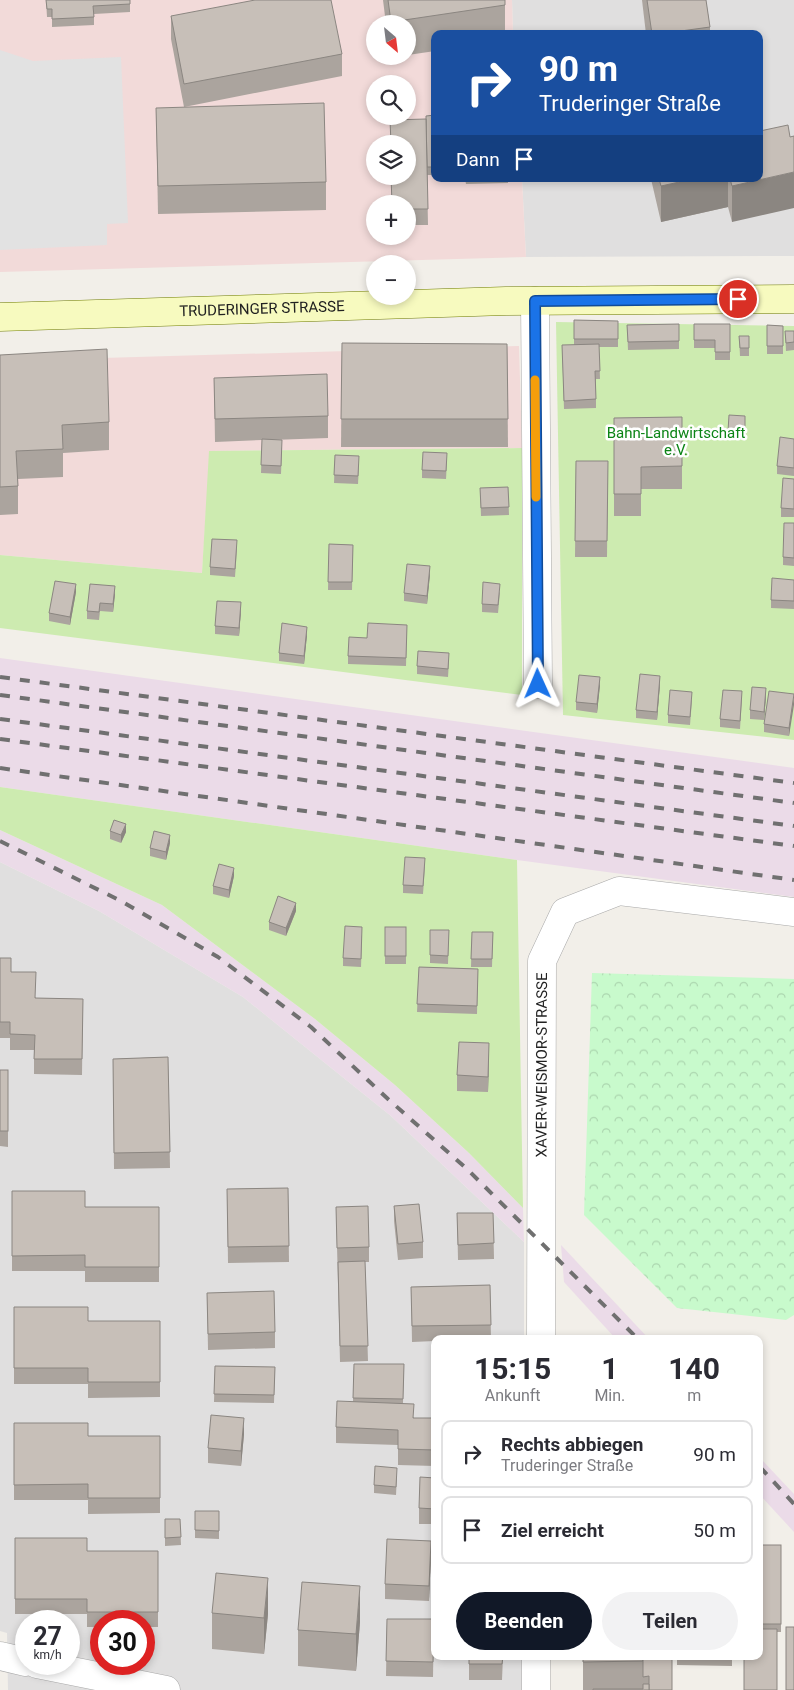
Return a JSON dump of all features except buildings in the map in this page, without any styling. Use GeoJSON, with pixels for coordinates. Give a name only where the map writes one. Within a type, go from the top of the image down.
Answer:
{"type":"FeatureCollection","features":[{"type":"Feature","properties":{"kind":"street","name":"TRUDERINGER STRASSE"},"geometry":{"type":"LineString","coordinates":[[0,317],[535,301],[794,299]]}},
{"type":"Feature","properties":{"kind":"street"},"geometry":{"type":"LineString","coordinates":[[535,301],[538,684]]}},
{"type":"Feature","properties":{"kind":"street","name":"XAVER-WEISMOR-STRASSE"},"geometry":{"type":"LineString","coordinates":[[541,1335],[542,961],[565,912],[619,891],[794,912]]}},
{"type":"Feature","properties":{"kind":"street"},"geometry":{"type":"LineString","coordinates":[[0,1656],[15,1659]]}},
{"type":"Feature","properties":{"kind":"street"},"geometry":{"type":"LineString","coordinates":[[536,1660],[536,1690]]}},
{"type":"Feature","properties":{"kind":"street"},"geometry":{"type":"LineString","coordinates":[[80,1673],[166,1690]]}},
{"type":"Feature","properties":{"kind":"shaded area"},"geometry":{"type":"Polygon","coordinates":[[[0,0],[512,0],[513,30],[431,30],[431,182],[522,182],[526,257],[416,260],[416,255],[366,255],[366,262],[0,272],[0,0]]]}},
{"type":"Feature","properties":{"kind":"shaded area"},"geometry":{"type":"Polygon","coordinates":[[[512,0],[794,0],[794,256],[526,257],[522,182],[763,182],[763,30],[513,30],[512,0]]]}},
{"type":"Feature","properties":{"kind":"shaded area"},"geometry":{"type":"Polygon","coordinates":[[[0,50],[33,61],[121,57],[128,223],[107,224],[107,245],[0,250],[0,50]]]}},
{"type":"Feature","properties":{"kind":"shaded area"},"geometry":{"type":"Polygon","coordinates":[[[519,346],[522,448],[210,451],[202,573],[0,555],[0,361],[519,346]]]}},
{"type":"Feature","properties":{"kind":"shaded area"},"geometry":{"type":"Polygon","coordinates":[[[0,658],[794,768],[794,897],[0,787],[0,658]]]}},
{"type":"Feature","properties":{"kind":"shaded area"},"geometry":{"type":"Polygon","coordinates":[[[0,830],[162,905],[315,1019],[395,1085],[469,1153],[523,1208],[524,1242],[391,1116],[243,997],[99,911],[0,862],[0,830]]]}},
{"type":"Feature","properties":{"kind":"shaded area"},"geometry":{"type":"Polygon","coordinates":[[[0,862],[99,911],[243,997],[391,1116],[524,1242],[524,1335],[431,1335],[431,1660],[527,1660],[527,1690],[8,1690],[7,1633],[0,1631],[0,862]]]}},
{"type":"Feature","properties":{"kind":"shaded area"},"geometry":{"type":"Polygon","coordinates":[[[561,1245],[645,1335],[612,1335],[564,1282],[561,1245]]]}},
{"type":"Feature","properties":{"kind":"shaded area"},"geometry":{"type":"Polygon","coordinates":[[[763,1461],[794,1494],[794,1532],[763,1498],[763,1461]]]}},
{"type":"Feature","properties":{"kind":"green space","name":"Bahn-Landwirtschaft e.V."},"geometry":{"type":"Polygon","coordinates":[[[556,322],[794,326],[794,740],[563,715],[556,322]]]}},
{"type":"Feature","properties":{"kind":"green space"},"geometry":{"type":"Polygon","coordinates":[[[522,448],[522,695],[0,628],[0,555],[202,573],[209,451],[522,448]]]}},
{"type":"Feature","properties":{"kind":"green space"},"geometry":{"type":"Polygon","coordinates":[[[0,787],[517,860],[523,1208],[469,1153],[395,1085],[315,1019],[162,905],[0,830],[0,787]]]}},
{"type":"Feature","properties":{"kind":"green space"},"geometry":{"type":"Polygon","coordinates":[[[592,973],[794,979],[794,1315],[786,1320],[677,1308],[584,1215],[592,973]]]}},
{"type":"Feature","properties":{"kind":"railway"},"geometry":{"type":"LineString","coordinates":[[0,677],[794,783]]}},
{"type":"Feature","properties":{"kind":"railway"},"geometry":{"type":"LineString","coordinates":[[0,695],[794,803]]}},
{"type":"Feature","properties":{"kind":"railway"},"geometry":{"type":"LineString","coordinates":[[0,719],[794,826]]}},
{"type":"Feature","properties":{"kind":"railway"},"geometry":{"type":"LineString","coordinates":[[0,739],[794,846]]}},
{"type":"Feature","properties":{"kind":"railway"},"geometry":{"type":"LineString","coordinates":[[0,768],[794,880]]}},
{"type":"Feature","properties":{"kind":"railway"},"geometry":{"type":"LineString","coordinates":[[0,841],[121,901],[218,957],[311,1027],[467,1169],[634,1335]]}},
{"type":"Feature","properties":{"kind":"railway"},"geometry":{"type":"LineString","coordinates":[[763,1470],[794,1504]]}},
{"type":"Feature","properties":{"kind":"slow traffic"},"geometry":{"type":"LineString","coordinates":[[535,380],[536,497]]}},
{"type":"Feature","properties":{"kind":"route"},"geometry":{"type":"LineString","coordinates":[[538,684],[535,301],[738,299]]}}]}
